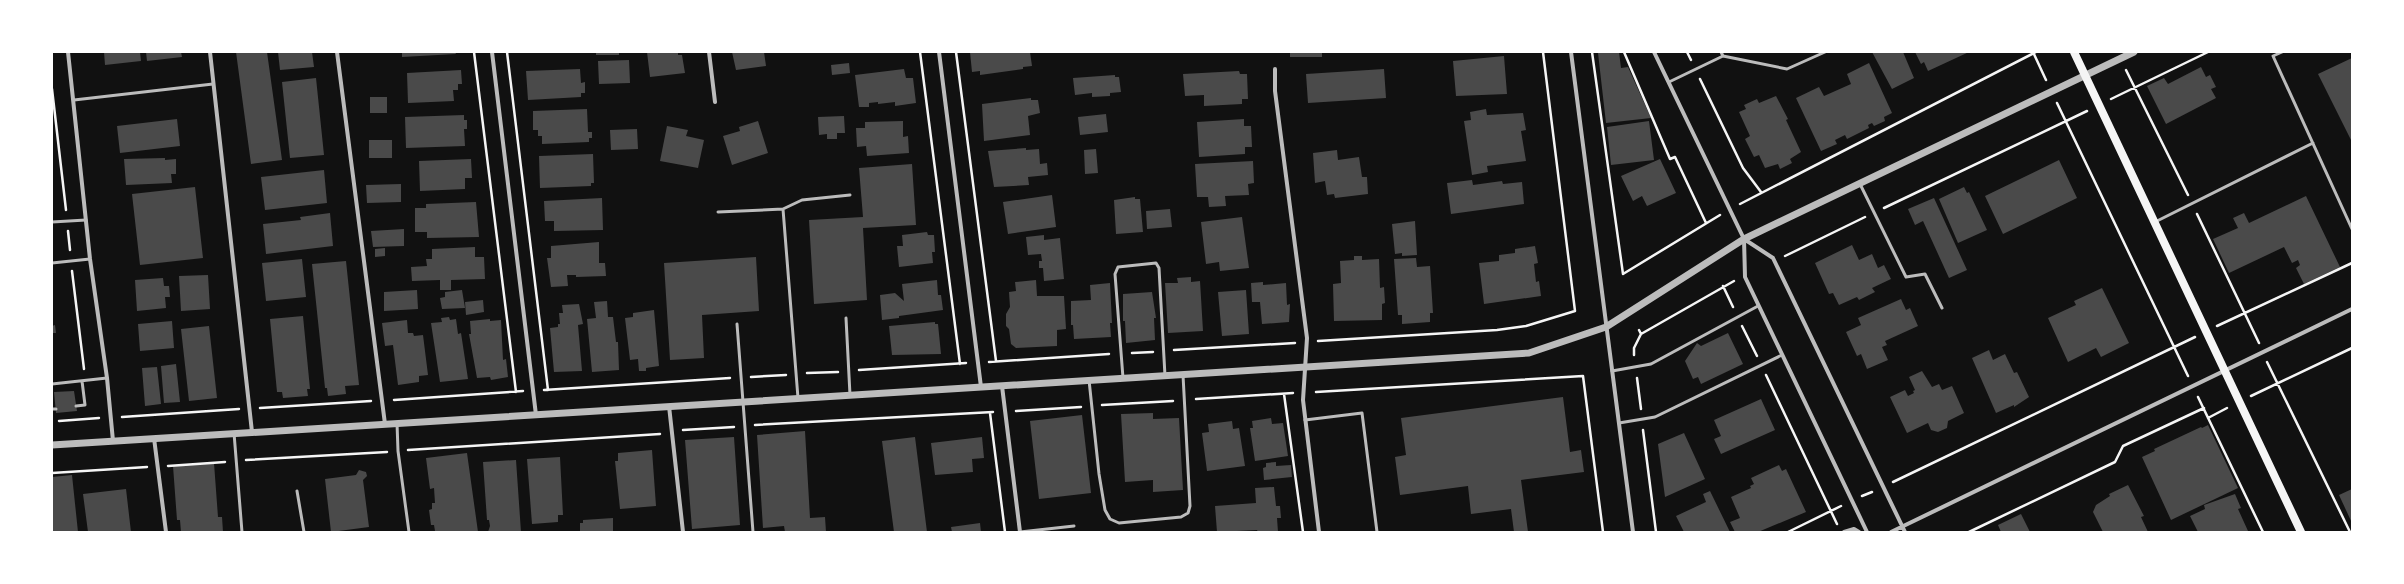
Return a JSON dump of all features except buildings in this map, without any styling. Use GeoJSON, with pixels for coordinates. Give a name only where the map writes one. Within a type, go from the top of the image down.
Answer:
{"type":"FeatureCollection","features":[{"type":"Feature","properties":{"kind":"main road"},"geometry":{"type":"LineString","coordinates":[[2074,52],[2205,332],[2301,532]]}},
{"type":"Feature","properties":{"kind":"street"},"geometry":{"type":"LineString","coordinates":[[68,52],[90,258],[107,378],[113,441]]}},
{"type":"Feature","properties":{"kind":"street"},"geometry":{"type":"LineString","coordinates":[[210,52],[252,432]]}},
{"type":"Feature","properties":{"kind":"street"},"geometry":{"type":"LineString","coordinates":[[338,52],[385,424]]}},
{"type":"Feature","properties":{"kind":"street"},"geometry":{"type":"LineString","coordinates":[[492,52],[536,415]]}},
{"type":"Feature","properties":{"kind":"street"},"geometry":{"type":"LineString","coordinates":[[709,52],[715,102]]}},
{"type":"Feature","properties":{"kind":"street"},"geometry":{"type":"LineString","coordinates":[[939,52],[981,387]]}},
{"type":"Feature","properties":{"kind":"street"},"geometry":{"type":"LineString","coordinates":[[1571,52],[1633,532]]}},
{"type":"Feature","properties":{"kind":"street"},"geometry":{"type":"LineString","coordinates":[[1654,52],[1744,239],[1745,277],[1867,532]]}},
{"type":"Feature","properties":{"kind":"street"},"geometry":{"type":"LineString","coordinates":[[52,445],[1529,353],[1606,327],[1744,239],[1860,182],[2134,52]]}},
{"type":"Feature","properties":{"kind":"street"},"geometry":{"type":"LineString","coordinates":[[1275,70],[1275,91],[1306,342],[1303,392],[1319,532]]}},
{"type":"Feature","properties":{"kind":"street"},"geometry":{"type":"LineString","coordinates":[[1744,239],[1773,258],[1905,532]]}},
{"type":"Feature","properties":{"kind":"street"},"geometry":{"type":"LineString","coordinates":[[1891,532],[2223,370],[2352,309]]}},
{"type":"Feature","properties":{"kind":"street"},"geometry":{"type":"LineString","coordinates":[[1002,386],[1020,532]]}},
{"type":"Feature","properties":{"kind":"street"},"geometry":{"type":"LineString","coordinates":[[669,406],[683,532]]}},
{"type":"Feature","properties":{"kind":"street"},"geometry":{"type":"LineString","coordinates":[[154,438],[166,532]]}},
{"type":"Feature","properties":{"kind":"street"},"geometry":{"type":"LineString","coordinates":[[1844,532],[1854,529],[1858,532]]}},
{"type":"Feature","properties":{"kind":"lane"},"geometry":{"type":"LineString","coordinates":[[1668,82],[1696,69],[1722,54],[1787,70],[1825,52]]}},
{"type":"Feature","properties":{"kind":"lane"},"geometry":{"type":"LineString","coordinates":[[2282,52],[2273,56],[2352,229]]}},
{"type":"Feature","properties":{"kind":"lane"},"geometry":{"type":"LineString","coordinates":[[74,100],[213,84]]}},
{"type":"Feature","properties":{"kind":"lane"},"geometry":{"type":"LineString","coordinates":[[2154,222],[2191,202],[2313,143]]}},
{"type":"Feature","properties":{"kind":"lane"},"geometry":{"type":"LineString","coordinates":[[1860,182],[1906,277],[1925,274],[1942,308]]}},
{"type":"Feature","properties":{"kind":"lane"},"geometry":{"type":"LineString","coordinates":[[718,212],[783,208],[802,200],[850,195]]}},
{"type":"Feature","properties":{"kind":"lane"},"geometry":{"type":"LineString","coordinates":[[783,208],[798,398]]}},
{"type":"Feature","properties":{"kind":"lane"},"geometry":{"type":"LineString","coordinates":[[52,222],[87,220]]}},
{"type":"Feature","properties":{"kind":"lane"},"geometry":{"type":"LineString","coordinates":[[52,263],[90,258]]}},
{"type":"Feature","properties":{"kind":"lane"},"geometry":{"type":"LineString","coordinates":[[1123,378],[1115,274],[1118,267],[1156,263],[1159,268],[1165,376]]}},
{"type":"Feature","properties":{"kind":"lane"},"geometry":{"type":"LineString","coordinates":[[1612,371],[1651,364],[1758,306]]}},
{"type":"Feature","properties":{"kind":"lane"},"geometry":{"type":"LineString","coordinates":[[846,318],[850,395]]}},
{"type":"Feature","properties":{"kind":"lane"},"geometry":{"type":"LineString","coordinates":[[737,324],[753,532]]}},
{"type":"Feature","properties":{"kind":"lane"},"geometry":{"type":"LineString","coordinates":[[1619,423],[1655,417],[1782,355]]}},
{"type":"Feature","properties":{"kind":"lane"},"geometry":{"type":"LineString","coordinates":[[1089,380],[1105,510],[1110,518],[1119,523],[1182,517],[1188,513],[1190,506],[1183,375]]}},
{"type":"Feature","properties":{"kind":"lane"},"geometry":{"type":"LineString","coordinates":[[52,384],[107,378]]}},
{"type":"Feature","properties":{"kind":"lane"},"geometry":{"type":"LineString","coordinates":[[76,406],[85,405],[82,381]]}},
{"type":"Feature","properties":{"kind":"lane"},"geometry":{"type":"LineString","coordinates":[[1306,420],[1362,414],[1376,532]]}},
{"type":"Feature","properties":{"kind":"lane"},"geometry":{"type":"LineString","coordinates":[[397,423],[398,451],[409,532]]}},
{"type":"Feature","properties":{"kind":"lane"},"geometry":{"type":"LineString","coordinates":[[234,433],[242,532]]}},
{"type":"Feature","properties":{"kind":"lane"},"geometry":{"type":"LineString","coordinates":[[298,491],[304,532]]}},
{"type":"Feature","properties":{"kind":"lane"},"geometry":{"type":"LineString","coordinates":[[1020,532],[1074,526]]}},
{"type":"Feature","properties":{"kind":"path"},"geometry":{"type":"LineString","coordinates":[[474,52],[516,392]]}},
{"type":"Feature","properties":{"kind":"path"},"geometry":{"type":"LineString","coordinates":[[507,52],[548,390]]}},
{"type":"Feature","properties":{"kind":"path"},"geometry":{"type":"LineString","coordinates":[[920,52],[960,364]]}},
{"type":"Feature","properties":{"kind":"path"},"geometry":{"type":"LineString","coordinates":[[956,52],[996,361]]}},
{"type":"Feature","properties":{"kind":"path"},"geometry":{"type":"LineString","coordinates":[[52,421],[1497,330],[1526,326],[1575,311],[1543,52]]}},
{"type":"Feature","properties":{"kind":"path"},"geometry":{"type":"LineString","coordinates":[[1592,52],[1623,274],[1730,209],[2034,52],[2263,532]]}},
{"type":"Feature","properties":{"kind":"path"},"geometry":{"type":"LineString","coordinates":[[1624,52],[1670,159],[1675,157],[1706,223]]}},
{"type":"Feature","properties":{"kind":"path"},"geometry":{"type":"LineString","coordinates":[[1687,52],[1743,168],[1762,192]]}},
{"type":"Feature","properties":{"kind":"path"},"geometry":{"type":"LineString","coordinates":[[2098,105],[2208,52]]}},
{"type":"Feature","properties":{"kind":"path"},"geometry":{"type":"LineString","coordinates":[[2120,58],[2350,532]]}},
{"type":"Feature","properties":{"kind":"path"},"geometry":{"type":"LineString","coordinates":[[1788,532],[2352,263]]}},
{"type":"Feature","properties":{"kind":"path"},"geometry":{"type":"LineString","coordinates":[[1723,286],[1838,525]]}},
{"type":"Feature","properties":{"kind":"path"},"geometry":{"type":"LineString","coordinates":[[2208,418],[2352,348]]}},
{"type":"Feature","properties":{"kind":"path"},"geometry":{"type":"LineString","coordinates":[[52,473],[398,451],[745,426],[990,413],[1303,392],[1583,376],[1603,532]]}},
{"type":"Feature","properties":{"kind":"path"},"geometry":{"type":"LineString","coordinates":[[1284,394],[1303,532]]}},
{"type":"Feature","properties":{"kind":"path"},"geometry":{"type":"LineString","coordinates":[[1969,532],[2115,462],[2123,446],[2204,408]]}},
{"type":"Feature","properties":{"kind":"path"},"geometry":{"type":"LineString","coordinates":[[990,413],[1005,532]]}}]}
